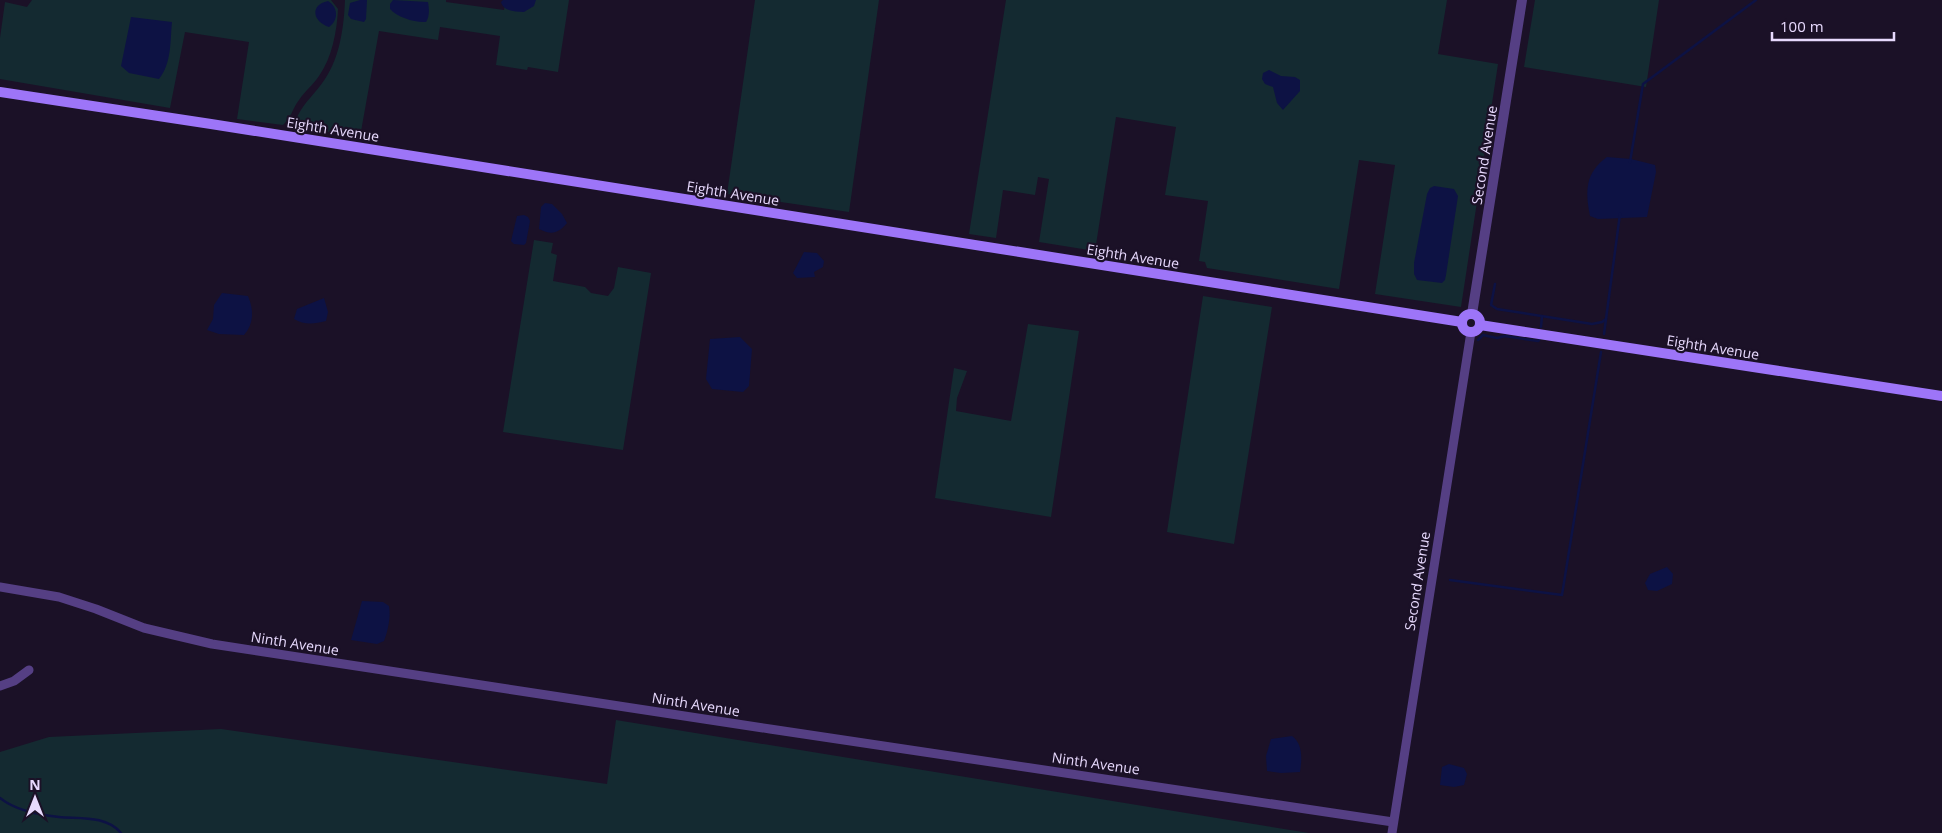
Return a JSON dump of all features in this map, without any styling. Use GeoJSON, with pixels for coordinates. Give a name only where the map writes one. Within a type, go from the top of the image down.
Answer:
{"type":"FeatureCollection","features":[{"type":"Feature","properties":{"kind":"main road","name":"Eighth Avenue"},"geometry":{"type":"LineString","coordinates":[[0,92],[220,125],[1462,322]]}},
{"type":"Feature","properties":{"kind":"main road"},"geometry":{"type":"LineString","coordinates":[[1472,314],[1479,319],[1480,325],[1477,330],[1470,332],[1463,328],[1462,322],[1464,317],[1472,314]]}},
{"type":"Feature","properties":{"kind":"main road","name":"Eighth Avenue"},"geometry":{"type":"LineString","coordinates":[[1480,325],[1942,396]]}},
{"type":"Feature","properties":{"kind":"street","name":"Second Avenue"},"geometry":{"type":"LineString","coordinates":[[1472,314],[1522,0]]}},
{"type":"Feature","properties":{"kind":"street","name":"Second Avenue"},"geometry":{"type":"LineString","coordinates":[[1392,833],[1470,332]]}},
{"type":"Feature","properties":{"kind":"street","name":"Ninth Avenue"},"geometry":{"type":"LineString","coordinates":[[0,587],[59,596],[144,628],[212,644],[1393,822]]}},
{"type":"Feature","properties":{"kind":"street"},"geometry":{"type":"LineString","coordinates":[[0,686],[14,682],[29,670]]}},
{"type":"Feature","properties":{"kind":"shaded area"},"geometry":{"type":"Polygon","coordinates":[[[32,0],[331,0],[338,9],[335,35],[324,69],[301,97],[283,125],[237,119],[249,42],[185,32],[170,108],[0,79],[0,38],[5,2],[27,7],[32,0]]]}},
{"type":"Feature","properties":{"kind":"shaded area"},"geometry":{"type":"Polygon","coordinates":[[[345,0],[446,0],[446,2],[504,10],[506,0],[569,0],[558,72],[528,67],[527,70],[496,65],[500,36],[440,27],[438,40],[379,31],[360,137],[302,128],[297,117],[325,79],[338,51],[344,20],[345,0]]]}},
{"type":"Feature","properties":{"kind":"shaded area"},"geometry":{"type":"Polygon","coordinates":[[[367,0],[366,19],[364,22],[351,19],[348,15],[350,3],[367,0]]]}},
{"type":"Feature","properties":{"kind":"shaded area"},"geometry":{"type":"Polygon","coordinates":[[[393,0],[428,2],[429,15],[426,22],[397,15],[390,9],[390,4],[393,0]]]}},
{"type":"Feature","properties":{"kind":"shaded area"},"geometry":{"type":"Polygon","coordinates":[[[503,0],[536,0],[534,6],[524,12],[505,8],[501,2],[503,0]]]}},
{"type":"Feature","properties":{"kind":"shaded area"},"geometry":{"type":"Polygon","coordinates":[[[755,0],[879,0],[849,212],[727,194],[755,0]]]}},
{"type":"Feature","properties":{"kind":"shaded area"},"geometry":{"type":"Polygon","coordinates":[[[1006,0],[1447,0],[1438,54],[1498,64],[1461,307],[1375,294],[1395,165],[1359,160],[1339,289],[1207,268],[1205,262],[1199,261],[1208,201],[1165,195],[1176,127],[1116,117],[1095,251],[1039,242],[1049,179],[1038,177],[1035,195],[1003,190],[996,238],[969,234],[1006,0]]]}},
{"type":"Feature","properties":{"kind":"shaded area"},"geometry":{"type":"Polygon","coordinates":[[[1535,0],[1659,0],[1646,87],[1524,67],[1535,0]]]}},
{"type":"Feature","properties":{"kind":"shaded area"},"geometry":{"type":"Polygon","coordinates":[[[328,1],[334,7],[336,14],[334,21],[329,27],[319,21],[315,14],[318,6],[328,1]]]}},
{"type":"Feature","properties":{"kind":"shaded area"},"geometry":{"type":"Polygon","coordinates":[[[131,17],[172,22],[168,59],[159,79],[129,73],[121,66],[131,17]]]}},
{"type":"Feature","properties":{"kind":"shaded area"},"geometry":{"type":"Polygon","coordinates":[[[1269,70],[1281,76],[1295,77],[1300,80],[1300,91],[1283,110],[1277,103],[1273,87],[1265,84],[1262,79],[1263,73],[1269,70]]]}},
{"type":"Feature","properties":{"kind":"shaded area"},"geometry":{"type":"Polygon","coordinates":[[[1607,157],[1631,159],[1655,165],[1656,172],[1647,217],[1598,219],[1590,216],[1587,198],[1588,183],[1594,169],[1607,157]]]}},
{"type":"Feature","properties":{"kind":"shaded area"},"geometry":{"type":"Polygon","coordinates":[[[1434,186],[1454,189],[1458,196],[1446,275],[1442,283],[1417,280],[1414,274],[1414,263],[1427,194],[1430,188],[1434,186]]]}},
{"type":"Feature","properties":{"kind":"shaded area"},"geometry":{"type":"Polygon","coordinates":[[[545,203],[552,204],[562,214],[567,223],[561,229],[551,233],[539,229],[541,207],[545,203]]]}},
{"type":"Feature","properties":{"kind":"shaded area"},"geometry":{"type":"Polygon","coordinates":[[[524,215],[530,221],[526,243],[524,245],[514,244],[511,241],[517,216],[524,215]]]}},
{"type":"Feature","properties":{"kind":"shaded area"},"geometry":{"type":"Polygon","coordinates":[[[534,240],[553,243],[551,253],[557,255],[553,281],[585,287],[591,293],[608,296],[614,288],[618,267],[651,273],[623,450],[503,432],[534,240]]]}},
{"type":"Feature","properties":{"kind":"shaded area"},"geometry":{"type":"Polygon","coordinates":[[[804,252],[817,253],[824,261],[823,267],[814,272],[815,277],[797,278],[793,273],[804,252]]]}},
{"type":"Feature","properties":{"kind":"shaded area"},"geometry":{"type":"Polygon","coordinates":[[[222,293],[248,296],[252,317],[250,326],[244,335],[219,334],[207,330],[213,319],[214,305],[222,293]]]}},
{"type":"Feature","properties":{"kind":"shaded area"},"geometry":{"type":"Polygon","coordinates":[[[1203,296],[1272,307],[1234,544],[1167,532],[1203,296]]]}},
{"type":"Feature","properties":{"kind":"shaded area"},"geometry":{"type":"Polygon","coordinates":[[[324,298],[328,312],[326,321],[309,323],[294,319],[297,309],[324,298]]]}},
{"type":"Feature","properties":{"kind":"shaded area"},"geometry":{"type":"Polygon","coordinates":[[[1028,324],[1079,331],[1051,517],[935,498],[954,368],[967,371],[957,398],[956,411],[1011,421],[1028,324]]]}},
{"type":"Feature","properties":{"kind":"shaded area"},"geometry":{"type":"Polygon","coordinates":[[[740,337],[752,349],[749,386],[743,392],[712,389],[706,379],[710,339],[740,337]]]}},
{"type":"Feature","properties":{"kind":"shaded area"},"geometry":{"type":"Polygon","coordinates":[[[1667,567],[1673,574],[1672,584],[1657,591],[1648,590],[1645,583],[1650,574],[1667,567]]]}},
{"type":"Feature","properties":{"kind":"shaded area"},"geometry":{"type":"Polygon","coordinates":[[[362,601],[383,602],[389,606],[389,624],[384,641],[377,644],[351,640],[362,601]]]}},
{"type":"Feature","properties":{"kind":"shaded area"},"geometry":{"type":"Polygon","coordinates":[[[616,720],[1309,833],[0,833],[0,752],[49,737],[221,729],[607,784],[616,720]]]}},
{"type":"Feature","properties":{"kind":"shaded area"},"geometry":{"type":"Polygon","coordinates":[[[1292,736],[1300,747],[1300,772],[1281,773],[1267,771],[1266,756],[1271,739],[1292,736]]]}},
{"type":"Feature","properties":{"kind":"shaded area"},"geometry":{"type":"Polygon","coordinates":[[[1449,764],[1464,768],[1467,774],[1464,785],[1454,787],[1440,785],[1442,767],[1449,764]]]}},
{"type":"Feature","properties":{"kind":"waterway"},"geometry":{"type":"LineString","coordinates":[[1630,162],[1643,84],[1756,0]]}},
{"type":"Feature","properties":{"kind":"waterway"},"geometry":{"type":"LineString","coordinates":[[1604,334],[1620,214]]}},
{"type":"Feature","properties":{"kind":"waterway"},"geometry":{"type":"LineString","coordinates":[[1495,284],[1491,305],[1497,309],[1592,324],[1606,319]]}},
{"type":"Feature","properties":{"kind":"waterway"},"geometry":{"type":"LineString","coordinates":[[1541,327],[1542,316]]}},
{"type":"Feature","properties":{"kind":"waterway"},"geometry":{"type":"LineString","coordinates":[[1478,340],[1483,335],[1497,338],[1505,336],[1539,340]]}},
{"type":"Feature","properties":{"kind":"waterway"},"geometry":{"type":"LineString","coordinates":[[1450,580],[1562,595],[1601,352]]}},
{"type":"Feature","properties":{"kind":"waterway"},"geometry":{"type":"LineString","coordinates":[[0,798],[13,806],[36,814],[92,819],[108,823],[121,833]]}}]}
